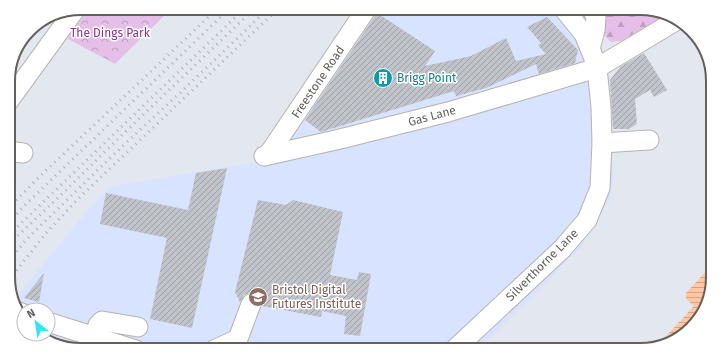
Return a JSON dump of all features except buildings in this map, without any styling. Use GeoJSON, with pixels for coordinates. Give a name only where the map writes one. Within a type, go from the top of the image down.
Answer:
{"type":"FeatureCollection","features":[{"type":"Feature","properties":{"kind":"street","name":"Freestone Road"},"geometry":{"type":"LineString","coordinates":[[266,155],[362,15]]}},
{"type":"Feature","properties":{"kind":"street","name":"Silverthorne Lane"},"geometry":{"type":"LineString","coordinates":[[461,343],[562,249],[587,220],[600,188],[602,143],[601,107],[597,68],[584,34],[569,15]]}},
{"type":"Feature","properties":{"kind":"street"},"geometry":{"type":"LineString","coordinates":[[590,49],[595,30],[595,15]]}},
{"type":"Feature","properties":{"kind":"street"},"geometry":{"type":"LineString","coordinates":[[15,92],[70,16]]}},
{"type":"Feature","properties":{"kind":"street"},"geometry":{"type":"LineString","coordinates":[[597,68],[672,23]]}},
{"type":"Feature","properties":{"kind":"street","name":"Gas Lane"},"geometry":{"type":"LineString","coordinates":[[266,155],[336,140],[448,112],[597,68]]}},
{"type":"Feature","properties":{"kind":"street"},"geometry":{"type":"LineString","coordinates":[[602,143],[649,140]]}},
{"type":"Feature","properties":{"kind":"street"},"geometry":{"type":"LineString","coordinates":[[229,343],[238,339],[251,304]]}},
{"type":"Feature","properties":{"kind":"street"},"geometry":{"type":"LineString","coordinates":[[95,337],[98,325],[102,321],[138,327]]}},
{"type":"Feature","properties":{"kind":"street"},"geometry":{"type":"LineString","coordinates":[[56,325],[114,343]]}},
{"type":"Feature","properties":{"kind":"shaded area"},"geometry":{"type":"Polygon","coordinates":[[[365,15],[590,15],[589,16],[610,80],[613,180],[610,199],[593,227],[579,241],[583,245],[531,298],[483,343],[81,343],[60,340],[56,338],[56,302],[20,302],[18,296],[87,211],[110,187],[273,159],[365,15]]]}},
{"type":"Feature","properties":{"kind":"shaded area"},"geometry":{"type":"Polygon","coordinates":[[[706,272],[703,298],[695,314],[684,327],[664,339],[694,306],[686,299],[686,293],[706,272]]]}},
{"type":"Feature","properties":{"kind":"green space","name":"The Dings Park"},"geometry":{"type":"Polygon","coordinates":[[[84,15],[165,15],[115,64],[68,39],[84,15]]]}},
{"type":"Feature","properties":{"kind":"green space"},"geometry":{"type":"Polygon","coordinates":[[[603,15],[640,15],[660,18],[621,41],[611,42],[605,36],[605,20],[603,15]]]}},
{"type":"Feature","properties":{"kind":"railway"},"geometry":{"type":"LineString","coordinates":[[15,202],[37,179],[211,15]]}},
{"type":"Feature","properties":{"kind":"railway"},"geometry":{"type":"LineString","coordinates":[[15,216],[223,15]]}},
{"type":"Feature","properties":{"kind":"railway"},"geometry":{"type":"LineString","coordinates":[[15,229],[238,15]]}},
{"type":"Feature","properties":{"kind":"railway"},"geometry":{"type":"LineString","coordinates":[[15,238],[248,15]]}},
{"type":"Feature","properties":{"kind":"railway"},"geometry":{"type":"LineString","coordinates":[[15,254],[25,241],[109,159],[262,15]]}},
{"type":"Feature","properties":{"kind":"railway"},"geometry":{"type":"LineString","coordinates":[[15,272],[46,233],[79,198],[272,15]]}},
{"type":"Feature","properties":{"kind":"place","name":"Brigg Point"},"geometry":{"type":"Point","coordinates":[383,78]}},
{"type":"Feature","properties":{"kind":"place","name":"Bristol Digital Futures Institute"},"geometry":{"type":"Point","coordinates":[258,297]}}]}
